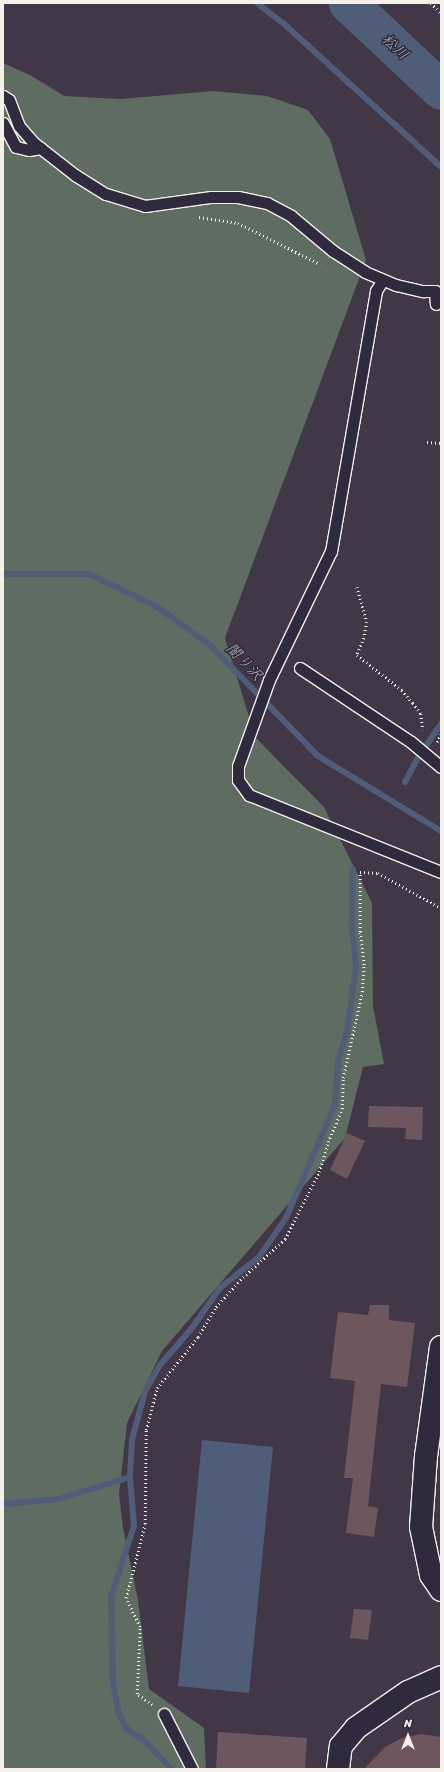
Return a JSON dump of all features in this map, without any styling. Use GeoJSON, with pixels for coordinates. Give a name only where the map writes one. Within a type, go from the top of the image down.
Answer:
{"type":"FeatureCollection","features":[{"type":"Feature","properties":{"kind":"street"},"geometry":{"type":"LineString","coordinates":[[441,1347],[426,1456],[421,1527],[431,1575],[441,1590]]}},
{"type":"Feature","properties":{"kind":"street"},"geometry":{"type":"LineString","coordinates":[[338,1769],[341,1746],[356,1728],[408,1692],[441,1677]]}},
{"type":"Feature","properties":{"kind":"lane"},"geometry":{"type":"LineString","coordinates":[[3,96],[9,100],[19,126],[41,148],[75,175],[106,194],[144,206],[211,198],[238,198],[266,203],[291,216],[355,267],[382,281],[423,291],[435,291],[436,304]]}},
{"type":"Feature","properties":{"kind":"lane"},"geometry":{"type":"LineString","coordinates":[[3,123],[16,146],[29,150],[41,148]]}},
{"type":"Feature","properties":{"kind":"lane"},"geometry":{"type":"LineString","coordinates":[[382,281],[376,291],[331,551],[270,680],[238,766],[238,780],[249,795],[441,872]]}},
{"type":"Feature","properties":{"kind":"lane"},"geometry":{"type":"LineString","coordinates":[[300,668],[410,742],[441,767]]}},
{"type":"Feature","properties":{"kind":"lane"},"geometry":{"type":"LineString","coordinates":[[164,1714],[192,1769]]}},
{"type":"Feature","properties":{"kind":"path"},"geometry":{"type":"LineString","coordinates":[[431,3],[441,13]]}},
{"type":"Feature","properties":{"kind":"path"},"geometry":{"type":"LineString","coordinates":[[196,216],[238,223],[320,264],[320,259]]}},
{"type":"Feature","properties":{"kind":"path"},"geometry":{"type":"LineString","coordinates":[[427,442],[441,444]]}},
{"type":"Feature","properties":{"kind":"path"},"geometry":{"type":"LineString","coordinates":[[357,587],[367,622],[364,638],[358,654],[402,690],[421,714],[423,725],[420,738],[410,742]]}},
{"type":"Feature","properties":{"kind":"path"},"geometry":{"type":"LineString","coordinates":[[164,1714],[137,1694],[140,1627],[126,1598],[145,1524],[146,1430],[156,1388],[198,1337],[216,1308],[240,1280],[285,1239],[319,1172],[328,1142],[342,1109],[343,1078],[362,992],[364,965],[360,932],[360,872],[378,873],[441,908]]}},
{"type":"Feature","properties":{"kind":"green space"},"geometry":{"type":"Polygon","coordinates":[[[3,63],[30,75],[64,96],[121,99],[213,91],[267,96],[308,110],[330,139],[366,260],[225,638],[255,737],[324,807],[372,903],[373,1006],[384,1064],[363,1067],[345,1138],[162,1351],[127,1423],[119,1494],[123,1528],[138,1600],[149,1689],[204,1728],[206,1769],[3,1769],[3,63]]]}},
{"type":"Feature","properties":{"kind":"water"},"geometry":{"type":"Polygon","coordinates":[[[202,1440],[273,1447],[249,1693],[178,1686],[202,1440]]]}},
{"type":"Feature","properties":{"kind":"building"},"geometry":{"type":"Polygon","coordinates":[[[369,1106],[423,1107],[422,1140],[405,1139],[406,1128],[368,1127],[369,1106]]]}},
{"type":"Feature","properties":{"kind":"building"},"geometry":{"type":"Polygon","coordinates":[[[347,1133],[365,1141],[347,1179],[330,1170],[347,1133]]]}},
{"type":"Feature","properties":{"kind":"building"},"geometry":{"type":"Polygon","coordinates":[[[370,1305],[389,1305],[389,1320],[415,1323],[407,1387],[381,1384],[368,1506],[378,1508],[374,1537],[346,1533],[353,1478],[344,1478],[355,1381],[330,1378],[338,1312],[368,1315],[370,1305]]]}},
{"type":"Feature","properties":{"kind":"building"},"geometry":{"type":"Polygon","coordinates":[[[354,1609],[372,1610],[368,1640],[350,1638],[354,1609]]]}},
{"type":"Feature","properties":{"kind":"building"},"geometry":{"type":"Polygon","coordinates":[[[218,1732],[307,1738],[305,1769],[216,1769],[218,1732]]]}},
{"type":"Feature","properties":{"kind":"building"},"geometry":{"type":"Polygon","coordinates":[[[421,1734],[441,1737],[441,1769],[364,1769],[385,1747],[402,1738],[421,1734]]]}},
{"type":"Feature","properties":{"kind":"waterway"},"geometry":{"type":"LineString","coordinates":[[257,3],[283,23],[441,167]]}},
{"type":"Feature","properties":{"kind":"waterway","name":"松川"},"geometry":{"type":"LineString","coordinates":[[348,3],[441,90]]}},
{"type":"Feature","properties":{"kind":"waterway","name":"闇り沢"},"geometry":{"type":"LineString","coordinates":[[3,574],[89,574],[156,606],[210,645],[318,756],[441,831]]}},
{"type":"Feature","properties":{"kind":"waterway"},"geometry":{"type":"LineString","coordinates":[[426,746],[441,724]]}},
{"type":"Feature","properties":{"kind":"waterway"},"geometry":{"type":"LineString","coordinates":[[405,782],[419,756]]}},
{"type":"Feature","properties":{"kind":"waterway"},"geometry":{"type":"LineString","coordinates":[[171,1769],[146,1742],[127,1729],[119,1714],[113,1682],[111,1597],[134,1526],[130,1477],[132,1440],[145,1391],[160,1365],[192,1328],[220,1288],[259,1257],[286,1218],[335,1105],[338,1061],[347,1031],[356,967],[352,930],[353,869]]}},
{"type":"Feature","properties":{"kind":"waterway"},"geometry":{"type":"LineString","coordinates":[[3,1504],[58,1499],[130,1477]]}}]}
